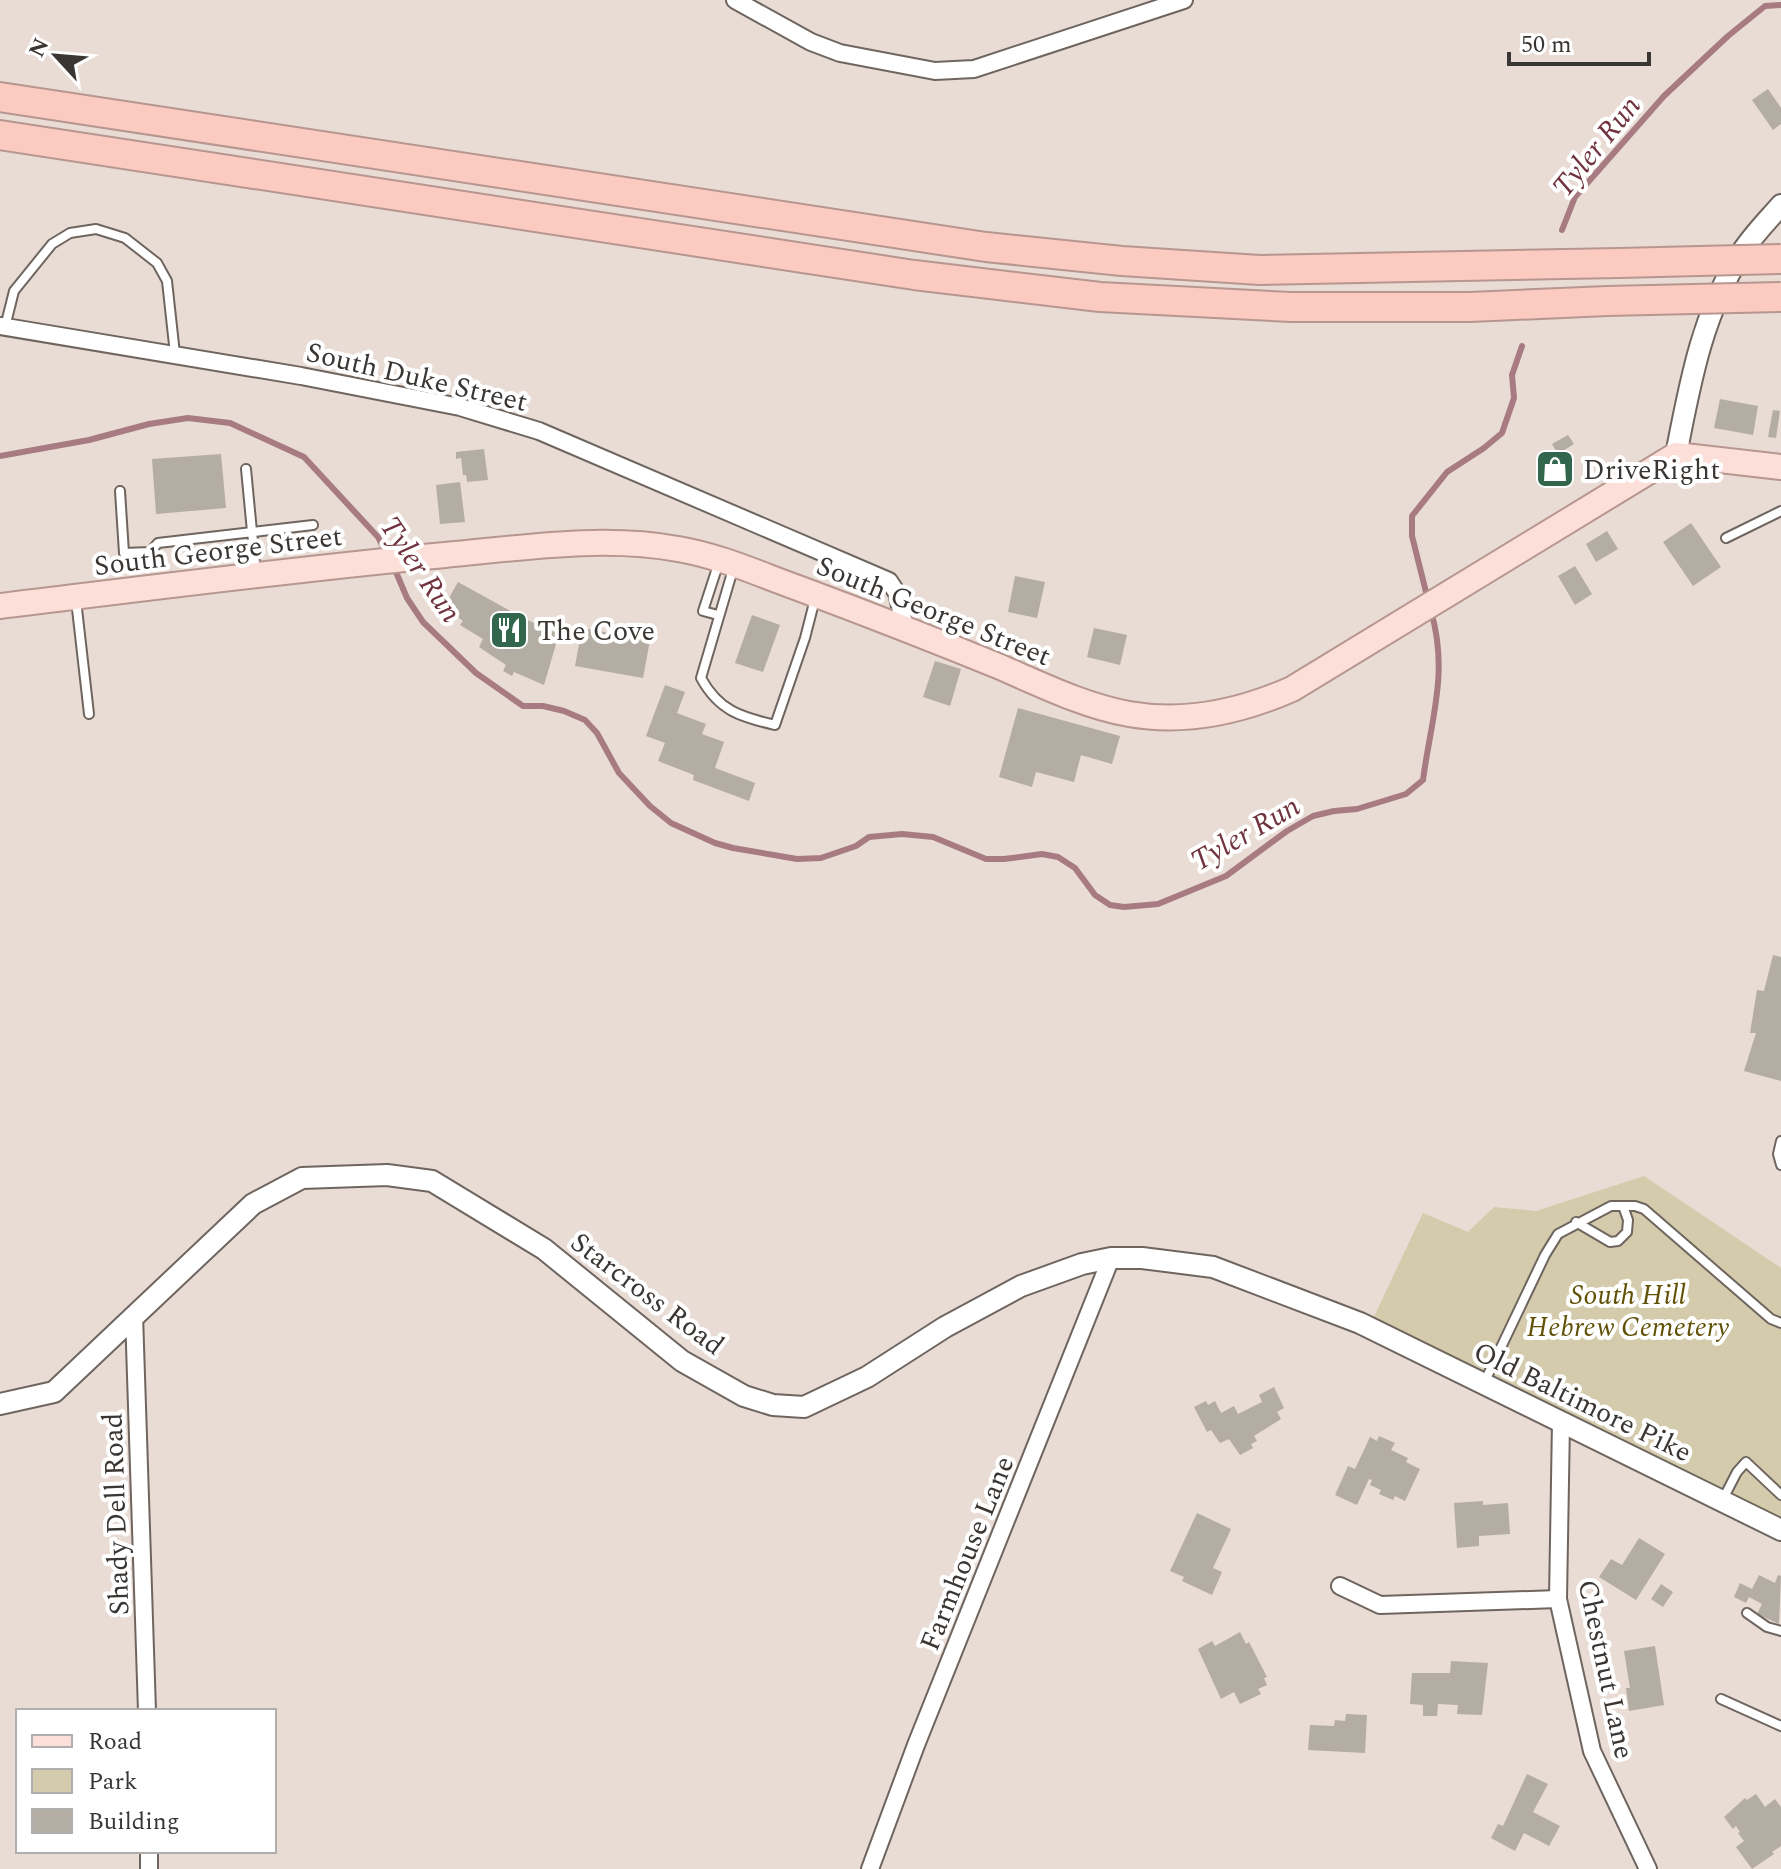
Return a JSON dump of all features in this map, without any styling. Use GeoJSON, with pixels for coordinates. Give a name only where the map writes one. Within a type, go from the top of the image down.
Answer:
{"type":"FeatureCollection","features":[{"type":"Feature","properties":{"kind":"highway"},"geometry":{"type":"LineString","coordinates":[[0,97],[790,219],[1062,255],[1260,270],[1781,259]]}},
{"type":"Feature","properties":{"kind":"highway"},"geometry":{"type":"LineString","coordinates":[[0,135],[914,275],[1100,297],[1291,307],[1470,307],[1781,297]]}},
{"type":"Feature","properties":{"kind":"main road"},"geometry":{"type":"LineString","coordinates":[[1676,455],[1781,467]]}},
{"type":"Feature","properties":{"kind":"main road","name":"South George Street"},"geometry":{"type":"LineString","coordinates":[[0,606],[369,562],[589,543],[640,544],[677,548],[727,562],[905,628],[1089,704],[1131,714],[1179,717],[1256,705],[1292,689],[1676,455]]}},
{"type":"Feature","properties":{"kind":"street"},"geometry":{"type":"LineString","coordinates":[[735,0],[811,42],[840,53],[935,71],[974,69],[1144,7],[1184,0]]}},
{"type":"Feature","properties":{"kind":"street"},"geometry":{"type":"LineString","coordinates":[[1676,455],[1701,339],[1713,306],[1743,250],[1781,205]]}},
{"type":"Feature","properties":{"kind":"street","name":"South Duke Street"},"geometry":{"type":"LineString","coordinates":[[3,326],[301,376],[460,407],[539,431],[889,581],[897,593],[905,628]]}},
{"type":"Feature","properties":{"kind":"street","name":"Starcross Road"},"geometry":{"type":"LineString","coordinates":[[0,1404],[54,1392],[253,1204],[302,1178],[387,1175],[432,1181],[544,1249],[682,1361],[744,1396],[773,1405],[804,1407],[867,1377],[945,1327],[1021,1286],[1082,1264],[1111,1258],[1142,1258],[1213,1267],[1360,1323]]}},
{"type":"Feature","properties":{"kind":"street","name":"Farmhouse Lane"},"geometry":{"type":"LineString","coordinates":[[870,1869],[916,1745],[1111,1258]]}},
{"type":"Feature","properties":{"kind":"street","name":"Shady Dell Road"},"geometry":{"type":"LineString","coordinates":[[134,1315],[147,1709]]}},
{"type":"Feature","properties":{"kind":"street","name":"Old Baltimore Pike"},"geometry":{"type":"LineString","coordinates":[[1360,1323],[1781,1530]]}},
{"type":"Feature","properties":{"kind":"street","name":"Chestnut Lane"},"geometry":{"type":"LineString","coordinates":[[1561,1422],[1558,1599],[1592,1751],[1648,1869]]}},
{"type":"Feature","properties":{"kind":"street"},"geometry":{"type":"LineString","coordinates":[[1340,1586],[1380,1605],[1558,1599]]}},
{"type":"Feature","properties":{"kind":"lane"},"geometry":{"type":"LineString","coordinates":[[3,326],[14,291],[52,244],[70,233],[96,229],[125,238],[157,263],[167,281],[175,355]]}},
{"type":"Feature","properties":{"kind":"lane"},"geometry":{"type":"LineString","coordinates":[[246,469],[256,574]]}},
{"type":"Feature","properties":{"kind":"lane"},"geometry":{"type":"LineString","coordinates":[[120,491],[124,553],[150,552],[158,543],[313,525]]}},
{"type":"Feature","properties":{"kind":"lane"},"geometry":{"type":"LineString","coordinates":[[1726,538],[1781,511]]}},
{"type":"Feature","properties":{"kind":"lane"},"geometry":{"type":"LineString","coordinates":[[718,615],[703,611],[727,562]]}},
{"type":"Feature","properties":{"kind":"lane"},"geometry":{"type":"LineString","coordinates":[[727,562],[718,615],[701,678],[712,698],[742,717],[775,725],[805,638],[816,595]]}},
{"type":"Feature","properties":{"kind":"lane"},"geometry":{"type":"LineString","coordinates":[[75,597],[89,714]]}},
{"type":"Feature","properties":{"kind":"lane"},"geometry":{"type":"LineString","coordinates":[[1781,1141],[1778,1154],[1781,1165]]}},
{"type":"Feature","properties":{"kind":"lane"},"geometry":{"type":"LineString","coordinates":[[1483,1383],[1558,1234],[1611,1206],[1644,1209],[1771,1319],[1781,1323]]}},
{"type":"Feature","properties":{"kind":"lane"},"geometry":{"type":"LineString","coordinates":[[1576,1222],[1610,1242],[1618,1241],[1627,1232],[1628,1220],[1623,1206]]}},
{"type":"Feature","properties":{"kind":"lane"},"geometry":{"type":"LineString","coordinates":[[1722,1501],[1737,1472],[1746,1462],[1781,1495]]}},
{"type":"Feature","properties":{"kind":"lane"},"geometry":{"type":"LineString","coordinates":[[1747,1613],[1767,1627],[1781,1631]]}},
{"type":"Feature","properties":{"kind":"lane"},"geometry":{"type":"LineString","coordinates":[[1721,1699],[1781,1726]]}},
{"type":"Feature","properties":{"kind":"green space","name":"South Hill Hebrew Cemetery"},"geometry":{"type":"Polygon","coordinates":[[[1644,1176],[1781,1268],[1781,1520],[1371,1323],[1423,1213],[1468,1232],[1494,1207],[1536,1211],[1644,1176]]]}},
{"type":"Feature","properties":{"kind":"building"},"geometry":{"type":"Polygon","coordinates":[[[1768,89],[1781,108],[1781,124],[1773,130],[1752,100],[1768,89]]]}},
{"type":"Feature","properties":{"kind":"building"},"geometry":{"type":"Polygon","coordinates":[[[1720,399],[1758,406],[1753,435],[1714,428],[1720,399]]]}},
{"type":"Feature","properties":{"kind":"building"},"geometry":{"type":"Polygon","coordinates":[[[1773,410],[1780,411],[1776,438],[1768,437],[1773,410]]]}},
{"type":"Feature","properties":{"kind":"building"},"geometry":{"type":"Polygon","coordinates":[[[1568,435],[1574,444],[1558,454],[1552,444],[1568,435]]]}},
{"type":"Feature","properties":{"kind":"building"},"geometry":{"type":"Polygon","coordinates":[[[484,449],[488,480],[467,482],[461,458],[456,459],[456,452],[484,449]]]}},
{"type":"Feature","properties":{"kind":"building"},"geometry":{"type":"Polygon","coordinates":[[[221,454],[226,508],[156,514],[152,459],[221,454]]]}},
{"type":"Feature","properties":{"kind":"building"},"geometry":{"type":"Polygon","coordinates":[[[460,482],[465,522],[440,524],[436,485],[460,482]]]}},
{"type":"Feature","properties":{"kind":"building"},"geometry":{"type":"Polygon","coordinates":[[[1691,523],[1721,567],[1693,586],[1663,542],[1691,523]]]}},
{"type":"Feature","properties":{"kind":"building"},"geometry":{"type":"Polygon","coordinates":[[[1607,531],[1618,549],[1596,562],[1586,544],[1607,531]]]}},
{"type":"Feature","properties":{"kind":"building"},"geometry":{"type":"Polygon","coordinates":[[[1575,566],[1592,594],[1575,605],[1558,576],[1575,566]]]}},
{"type":"Feature","properties":{"kind":"building"},"geometry":{"type":"Polygon","coordinates":[[[1015,576],[1045,582],[1037,618],[1008,612],[1015,576]]]}},
{"type":"Feature","properties":{"kind":"building","name":"The Cove"},"geometry":{"type":"Polygon","coordinates":[[[458,582],[559,634],[544,685],[514,672],[512,676],[503,671],[506,665],[479,647],[483,639],[460,625],[463,621],[444,607],[458,582]]]}},
{"type":"Feature","properties":{"kind":"building"},"geometry":{"type":"Polygon","coordinates":[[[752,615],[780,625],[763,672],[735,663],[752,615]]]}},
{"type":"Feature","properties":{"kind":"building"},"geometry":{"type":"Polygon","coordinates":[[[582,628],[650,640],[643,678],[575,666],[582,628]]]}},
{"type":"Feature","properties":{"kind":"building"},"geometry":{"type":"Polygon","coordinates":[[[1094,628],[1127,635],[1120,665],[1087,657],[1094,628]]]}},
{"type":"Feature","properties":{"kind":"building"},"geometry":{"type":"Polygon","coordinates":[[[935,661],[961,669],[950,706],[923,697],[935,661]]]}},
{"type":"Feature","properties":{"kind":"building"},"geometry":{"type":"Polygon","coordinates":[[[665,685],[685,692],[677,713],[706,724],[702,734],[724,742],[715,768],[755,783],[749,801],[693,780],[694,775],[658,761],[665,743],[646,736],[665,685]]]}},
{"type":"Feature","properties":{"kind":"building"},"geometry":{"type":"Polygon","coordinates":[[[1018,708],[1120,736],[1112,764],[1081,755],[1074,782],[1036,772],[1032,787],[999,777],[1018,708]]]}},
{"type":"Feature","properties":{"kind":"building"},"geometry":{"type":"Polygon","coordinates":[[[1773,955],[1781,957],[1781,1081],[1744,1071],[1756,1033],[1750,1033],[1757,990],[1764,991],[1773,955]]]}},
{"type":"Feature","properties":{"kind":"building"},"geometry":{"type":"Polygon","coordinates":[[[1274,1387],[1284,1408],[1277,1412],[1281,1419],[1254,1436],[1257,1441],[1251,1444],[1253,1448],[1240,1455],[1229,1439],[1220,1443],[1211,1430],[1207,1432],[1194,1407],[1206,1401],[1208,1405],[1215,1401],[1221,1413],[1234,1406],[1238,1414],[1262,1402],[1259,1395],[1274,1387]]]}},
{"type":"Feature","properties":{"kind":"building"},"geometry":{"type":"Polygon","coordinates":[[[1379,1436],[1395,1443],[1391,1450],[1408,1458],[1406,1462],[1420,1469],[1405,1501],[1379,1494],[1381,1490],[1370,1485],[1372,1480],[1369,1479],[1357,1505],[1335,1495],[1348,1466],[1355,1469],[1370,1437],[1377,1441],[1379,1436]]]}},
{"type":"Feature","properties":{"kind":"building"},"geometry":{"type":"Polygon","coordinates":[[[1483,1501],[1483,1505],[1508,1503],[1510,1534],[1479,1536],[1479,1546],[1457,1548],[1454,1503],[1483,1501]]]}},
{"type":"Feature","properties":{"kind":"building"},"geometry":{"type":"Polygon","coordinates":[[[1197,1513],[1231,1529],[1213,1568],[1222,1572],[1212,1595],[1182,1581],[1184,1577],[1170,1571],[1197,1513]]]}},
{"type":"Feature","properties":{"kind":"building"},"geometry":{"type":"Polygon","coordinates":[[[1639,1538],[1665,1554],[1636,1600],[1599,1577],[1611,1559],[1622,1565],[1639,1538]]]}},
{"type":"Feature","properties":{"kind":"building"},"geometry":{"type":"Polygon","coordinates":[[[1759,1575],[1775,1583],[1778,1575],[1781,1576],[1779,1624],[1757,1614],[1762,1604],[1749,1597],[1746,1603],[1734,1597],[1740,1583],[1752,1589],[1759,1575]]]}},
{"type":"Feature","properties":{"kind":"building"},"geometry":{"type":"Polygon","coordinates":[[[1661,1584],[1673,1592],[1663,1607],[1651,1599],[1661,1584]]]}},
{"type":"Feature","properties":{"kind":"building"},"geometry":{"type":"Polygon","coordinates":[[[1240,1632],[1246,1644],[1249,1642],[1267,1677],[1264,1678],[1267,1685],[1258,1689],[1261,1694],[1240,1704],[1234,1692],[1221,1699],[1198,1649],[1212,1641],[1215,1646],[1240,1632]]]}},
{"type":"Feature","properties":{"kind":"building"},"geometry":{"type":"Polygon","coordinates":[[[1655,1646],[1664,1705],[1629,1711],[1626,1688],[1630,1688],[1624,1651],[1655,1646]]]}},
{"type":"Feature","properties":{"kind":"building"},"geometry":{"type":"Polygon","coordinates":[[[1451,1661],[1488,1663],[1482,1715],[1457,1714],[1458,1705],[1438,1704],[1437,1716],[1423,1716],[1423,1705],[1410,1704],[1412,1673],[1450,1673],[1451,1661]]]}},
{"type":"Feature","properties":{"kind":"building"},"geometry":{"type":"Polygon","coordinates":[[[1346,1714],[1367,1715],[1365,1753],[1308,1750],[1310,1725],[1334,1726],[1335,1720],[1345,1721],[1346,1714]]]}},
{"type":"Feature","properties":{"kind":"building"},"geometry":{"type":"Polygon","coordinates":[[[1527,1774],[1548,1784],[1533,1812],[1560,1826],[1549,1846],[1524,1833],[1515,1851],[1491,1838],[1498,1824],[1503,1826],[1527,1774]]]}},
{"type":"Feature","properties":{"kind":"building"},"geometry":{"type":"Polygon","coordinates":[[[1756,1794],[1765,1807],[1775,1799],[1781,1807],[1781,1846],[1752,1869],[1736,1847],[1744,1841],[1740,1832],[1736,1826],[1733,1829],[1724,1817],[1745,1798],[1747,1800],[1756,1794]]]}},
{"type":"Feature","properties":{"kind":"waterway","name":"Tyler Run"},"geometry":{"type":"LineString","coordinates":[[1562,230],[1575,197],[1664,96],[1765,6],[1781,5]]}},
{"type":"Feature","properties":{"kind":"waterway","name":"Tyler Run"},"geometry":{"type":"LineString","coordinates":[[1428,600],[1412,536],[1412,516],[1447,472],[1502,433],[1514,398],[1512,375],[1522,346]]}},
{"type":"Feature","properties":{"kind":"waterway","name":"Tyler Run"},"geometry":{"type":"LineString","coordinates":[[0,456],[188,418],[230,423],[304,457],[378,537],[387,555]]}},
{"type":"Feature","properties":{"kind":"waterway","name":"Tyler Run"},"geometry":{"type":"LineString","coordinates":[[393,565],[407,598],[423,622],[476,673],[523,706],[543,706],[585,720],[597,733],[619,773],[671,823],[715,843],[797,859],[821,858],[856,846],[869,837],[902,834],[933,837],[986,859],[1042,854],[1058,857],[1075,868],[1095,895],[1110,905],[1124,907],[1158,904],[1226,876],[1287,831],[1313,816],[1357,809],[1406,794],[1423,780],[1438,676],[1436,634],[1431,611]]}},
{"type":"Feature","properties":{"kind":"place","name":"DriveRight"},"geometry":{"type":"Point","coordinates":[1555,469]}},
{"type":"Feature","properties":{"kind":"place","name":"The Cove"},"geometry":{"type":"Point","coordinates":[509,630]}}]}
